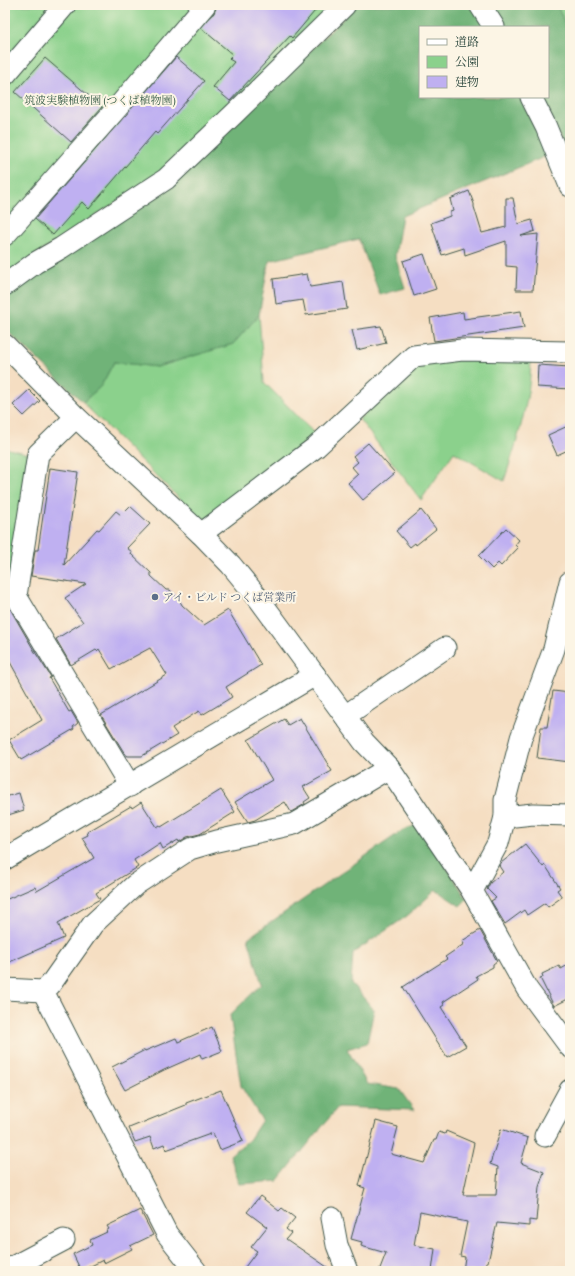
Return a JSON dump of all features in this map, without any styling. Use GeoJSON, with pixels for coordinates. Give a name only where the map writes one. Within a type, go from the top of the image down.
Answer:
{"type":"FeatureCollection","features":[{"type":"Feature","properties":{"kind":"street"},"geometry":{"type":"LineString","coordinates":[[5,75],[65,5]]}},
{"type":"Feature","properties":{"kind":"street"},"geometry":{"type":"LineString","coordinates":[[5,234],[206,5]]}},
{"type":"Feature","properties":{"kind":"street"},"geometry":{"type":"LineString","coordinates":[[5,285],[35,263],[166,179],[346,5]]}},
{"type":"Feature","properties":{"kind":"street"},"geometry":{"type":"LineString","coordinates":[[480,5],[493,26]]}},
{"type":"Feature","properties":{"kind":"street"},"geometry":{"type":"LineString","coordinates":[[532,98],[546,127],[570,186]]}},
{"type":"Feature","properties":{"kind":"street"},"geometry":{"type":"LineString","coordinates":[[5,345],[76,417],[201,534],[231,565],[259,599],[364,742],[389,768],[472,891],[527,989],[570,1047]]}},
{"type":"Feature","properties":{"kind":"street"},"geometry":{"type":"LineString","coordinates":[[201,534],[316,447],[414,356],[462,350],[570,352]]}},
{"type":"Feature","properties":{"kind":"street"},"geometry":{"type":"LineString","coordinates":[[76,417],[38,454],[11,595],[130,786]]}},
{"type":"Feature","properties":{"kind":"street"},"geometry":{"type":"LineString","coordinates":[[472,891],[498,844],[505,817],[505,800],[521,738],[554,649],[570,582]]}},
{"type":"Feature","properties":{"kind":"street"},"geometry":{"type":"LineString","coordinates":[[345,716],[445,648]]}},
{"type":"Feature","properties":{"kind":"street"},"geometry":{"type":"LineString","coordinates":[[5,859],[315,675]]}},
{"type":"Feature","properties":{"kind":"street"},"geometry":{"type":"LineString","coordinates":[[5,989],[43,991],[50,985],[93,924],[135,885],[184,853],[217,841],[294,824],[389,768]]}},
{"type":"Feature","properties":{"kind":"street"},"geometry":{"type":"LineString","coordinates":[[505,817],[533,814],[570,815]]}},
{"type":"Feature","properties":{"kind":"street"},"geometry":{"type":"LineString","coordinates":[[43,991],[166,1234],[196,1271]]}},
{"type":"Feature","properties":{"kind":"street"},"geometry":{"type":"LineString","coordinates":[[545,1136],[570,1090]]}},
{"type":"Feature","properties":{"kind":"street"},"geometry":{"type":"LineString","coordinates":[[332,1218],[337,1246],[347,1271]]}},
{"type":"Feature","properties":{"kind":"street"},"geometry":{"type":"LineString","coordinates":[[5,1271],[64,1240]]}},
{"type":"Feature","properties":{"kind":"green space","name":"筑波実験植物園 (つくば植物園)"},"geometry":{"type":"Polygon","coordinates":[[[5,5],[335,5],[159,174],[5,275],[5,5]]]}},
{"type":"Feature","properties":{"kind":"green space"},"geometry":{"type":"Polygon","coordinates":[[[357,5],[472,5],[485,26],[419,26],[419,98],[521,98],[549,155],[402,216],[395,256],[405,288],[380,295],[359,239],[269,261],[259,315],[233,344],[157,367],[114,362],[101,386],[83,402],[5,329],[5,296],[172,186],[357,5]]]}},
{"type":"Feature","properties":{"kind":"green space"},"geometry":{"type":"Polygon","coordinates":[[[491,5],[557,5],[570,35],[570,158],[540,98],[549,98],[549,26],[503,26],[491,5]]]}},
{"type":"Feature","properties":{"kind":"green space"},"geometry":{"type":"Polygon","coordinates":[[[557,5],[570,5],[570,35],[557,5]]]}},
{"type":"Feature","properties":{"kind":"green space"},"geometry":{"type":"Polygon","coordinates":[[[259,315],[264,382],[316,435],[210,517],[201,520],[83,402],[101,386],[114,362],[157,367],[233,344],[259,315]]]}},
{"type":"Feature","properties":{"kind":"green space"},"geometry":{"type":"Polygon","coordinates":[[[416,360],[531,360],[525,406],[518,436],[504,481],[454,452],[421,500],[359,419],[416,360]]]}},
{"type":"Feature","properties":{"kind":"green space"},"geometry":{"type":"Polygon","coordinates":[[[5,448],[29,454],[12,578],[5,583],[5,448]]]}},
{"type":"Feature","properties":{"kind":"green space"},"geometry":{"type":"Polygon","coordinates":[[[419,824],[467,899],[460,906],[436,890],[407,916],[353,953],[351,983],[374,1010],[367,1043],[347,1049],[367,1084],[399,1089],[414,1110],[338,1107],[278,1181],[239,1184],[230,1155],[249,1140],[262,1120],[241,1086],[230,1015],[262,984],[248,938],[403,830],[419,824]]]}},
{"type":"Feature","properties":{"kind":"building"},"geometry":{"type":"Polygon","coordinates":[[[217,5],[320,5],[292,38],[290,36],[230,101],[213,87],[234,62],[229,59],[233,55],[201,28],[214,13],[217,5]]]}},
{"type":"Feature","properties":{"kind":"building"},"geometry":{"type":"Polygon","coordinates":[[[176,57],[204,81],[157,134],[155,132],[89,209],[82,202],[53,235],[35,219],[176,57]]]}},
{"type":"Feature","properties":{"kind":"building"},"geometry":{"type":"Polygon","coordinates":[[[45,58],[102,107],[71,142],[15,92],[45,58]]]}},
{"type":"Feature","properties":{"kind":"building"},"geometry":{"type":"Polygon","coordinates":[[[469,191],[482,233],[506,227],[506,198],[513,198],[518,224],[532,220],[535,231],[521,236],[538,234],[533,290],[516,290],[517,267],[506,266],[506,241],[465,255],[464,248],[442,255],[431,223],[450,216],[450,212],[453,211],[450,199],[469,191]]]}},
{"type":"Feature","properties":{"kind":"building"},"geometry":{"type":"Polygon","coordinates":[[[424,254],[436,289],[414,296],[403,261],[424,254]]]}},
{"type":"Feature","properties":{"kind":"building"},"geometry":{"type":"Polygon","coordinates":[[[307,274],[310,287],[343,282],[347,309],[306,315],[303,300],[276,304],[273,279],[307,274]]]}},
{"type":"Feature","properties":{"kind":"building"},"geometry":{"type":"Polygon","coordinates":[[[521,311],[524,328],[434,341],[430,318],[463,312],[464,319],[521,311]]]}},
{"type":"Feature","properties":{"kind":"building"},"geometry":{"type":"Polygon","coordinates":[[[381,326],[386,343],[357,350],[352,330],[381,326]]]}},
{"type":"Feature","properties":{"kind":"building"},"geometry":{"type":"Polygon","coordinates":[[[538,365],[570,367],[570,389],[537,387],[538,365]]]}},
{"type":"Feature","properties":{"kind":"building"},"geometry":{"type":"Polygon","coordinates":[[[29,390],[40,401],[24,416],[13,405],[29,390]]]}},
{"type":"Feature","properties":{"kind":"building"},"geometry":{"type":"Polygon","coordinates":[[[570,425],[570,449],[557,455],[548,435],[570,425]]]}},
{"type":"Feature","properties":{"kind":"building"},"geometry":{"type":"Polygon","coordinates":[[[368,443],[395,473],[363,500],[348,483],[358,474],[352,467],[358,462],[353,456],[368,443]]]}},
{"type":"Feature","properties":{"kind":"building"},"geometry":{"type":"Polygon","coordinates":[[[50,468],[78,472],[64,565],[97,529],[99,530],[116,511],[121,515],[130,506],[150,524],[127,548],[132,552],[131,554],[151,573],[151,576],[166,590],[170,590],[182,605],[204,625],[228,610],[261,665],[226,687],[232,697],[202,715],[199,711],[172,728],[177,735],[142,756],[128,756],[125,754],[101,715],[167,675],[150,648],[111,669],[99,649],[71,665],[56,639],[83,622],[65,598],[86,584],[31,576],[35,550],[38,550],[50,468]]]}},
{"type":"Feature","properties":{"kind":"building"},"geometry":{"type":"Polygon","coordinates":[[[421,510],[436,529],[416,545],[415,543],[410,547],[396,531],[421,510]]]}},
{"type":"Feature","properties":{"kind":"building"},"geometry":{"type":"Polygon","coordinates":[[[506,528],[519,540],[515,545],[518,548],[501,566],[498,563],[492,569],[479,556],[506,528]]]}},
{"type":"Feature","properties":{"kind":"building"},"geometry":{"type":"Polygon","coordinates":[[[5,600],[51,677],[49,678],[69,712],[71,711],[78,723],[73,727],[74,729],[21,760],[9,740],[42,720],[5,653],[5,600]]]}},
{"type":"Feature","properties":{"kind":"building"},"geometry":{"type":"Polygon","coordinates":[[[553,691],[570,693],[570,762],[537,758],[541,727],[547,727],[553,691]]]}},
{"type":"Feature","properties":{"kind":"building"},"geometry":{"type":"Polygon","coordinates":[[[300,718],[332,771],[303,787],[310,798],[304,802],[305,804],[291,812],[285,802],[255,820],[248,822],[235,802],[272,780],[248,740],[284,719],[288,725],[300,718]]]}},
{"type":"Feature","properties":{"kind":"building"},"geometry":{"type":"Polygon","coordinates":[[[221,790],[235,812],[200,834],[187,837],[179,842],[178,840],[163,849],[160,843],[134,860],[138,867],[96,893],[100,899],[58,923],[64,938],[5,964],[5,900],[35,887],[37,891],[94,858],[82,838],[88,835],[87,832],[131,806],[132,808],[141,802],[157,827],[160,825],[161,827],[221,790]]]}},
{"type":"Feature","properties":{"kind":"building"},"geometry":{"type":"Polygon","coordinates":[[[19,793],[24,810],[5,816],[5,797],[19,793]]]}},
{"type":"Feature","properties":{"kind":"building"},"geometry":{"type":"Polygon","coordinates":[[[525,844],[543,867],[545,865],[560,888],[557,890],[562,897],[548,907],[545,903],[527,915],[524,910],[505,924],[491,901],[496,898],[487,889],[490,883],[503,872],[499,866],[501,863],[525,844]]]}},
{"type":"Feature","properties":{"kind":"building"},"geometry":{"type":"Polygon","coordinates":[[[480,930],[497,961],[493,964],[493,967],[476,976],[478,979],[443,1002],[444,1005],[441,1007],[466,1046],[447,1057],[403,987],[447,959],[445,957],[464,944],[462,941],[480,930]]]}},
{"type":"Feature","properties":{"kind":"building"},"geometry":{"type":"Polygon","coordinates":[[[570,964],[570,998],[554,1006],[540,978],[543,977],[542,974],[559,966],[561,969],[570,964]]]}},
{"type":"Feature","properties":{"kind":"building"},"geometry":{"type":"Polygon","coordinates":[[[212,1027],[222,1051],[202,1059],[200,1054],[125,1090],[112,1067],[145,1050],[176,1038],[178,1042],[212,1027]]]}},
{"type":"Feature","properties":{"kind":"building"},"geometry":{"type":"Polygon","coordinates":[[[221,1090],[243,1141],[220,1150],[213,1133],[166,1150],[164,1144],[154,1148],[150,1137],[135,1142],[129,1128],[186,1105],[186,1103],[221,1090]]]}},
{"type":"Feature","properties":{"kind":"building"},"geometry":{"type":"Polygon","coordinates":[[[376,1121],[398,1127],[391,1154],[424,1163],[439,1132],[445,1134],[446,1131],[474,1143],[463,1195],[496,1195],[498,1167],[490,1164],[501,1129],[528,1138],[521,1163],[544,1172],[539,1187],[536,1221],[529,1220],[529,1226],[497,1223],[488,1262],[486,1262],[484,1271],[463,1271],[465,1257],[460,1256],[467,1222],[420,1212],[414,1245],[435,1249],[432,1271],[379,1271],[386,1253],[361,1246],[362,1242],[351,1239],[365,1188],[359,1186],[376,1121]]]}},
{"type":"Feature","properties":{"kind":"building"},"geometry":{"type":"Polygon","coordinates":[[[260,1196],[279,1211],[282,1208],[295,1218],[286,1229],[291,1233],[286,1239],[333,1271],[242,1271],[257,1251],[251,1247],[267,1227],[247,1212],[260,1196]]]}},
{"type":"Feature","properties":{"kind":"building"},"geometry":{"type":"Polygon","coordinates":[[[140,1210],[153,1235],[130,1246],[132,1249],[104,1263],[103,1260],[81,1271],[73,1254],[92,1245],[90,1240],[107,1232],[106,1231],[109,1229],[107,1226],[140,1210]]]}},
{"type":"Feature","properties":{"kind":"place","name":"アイ・ビルド つくば営業所"},"geometry":{"type":"Point","coordinates":[155,597]}}]}
